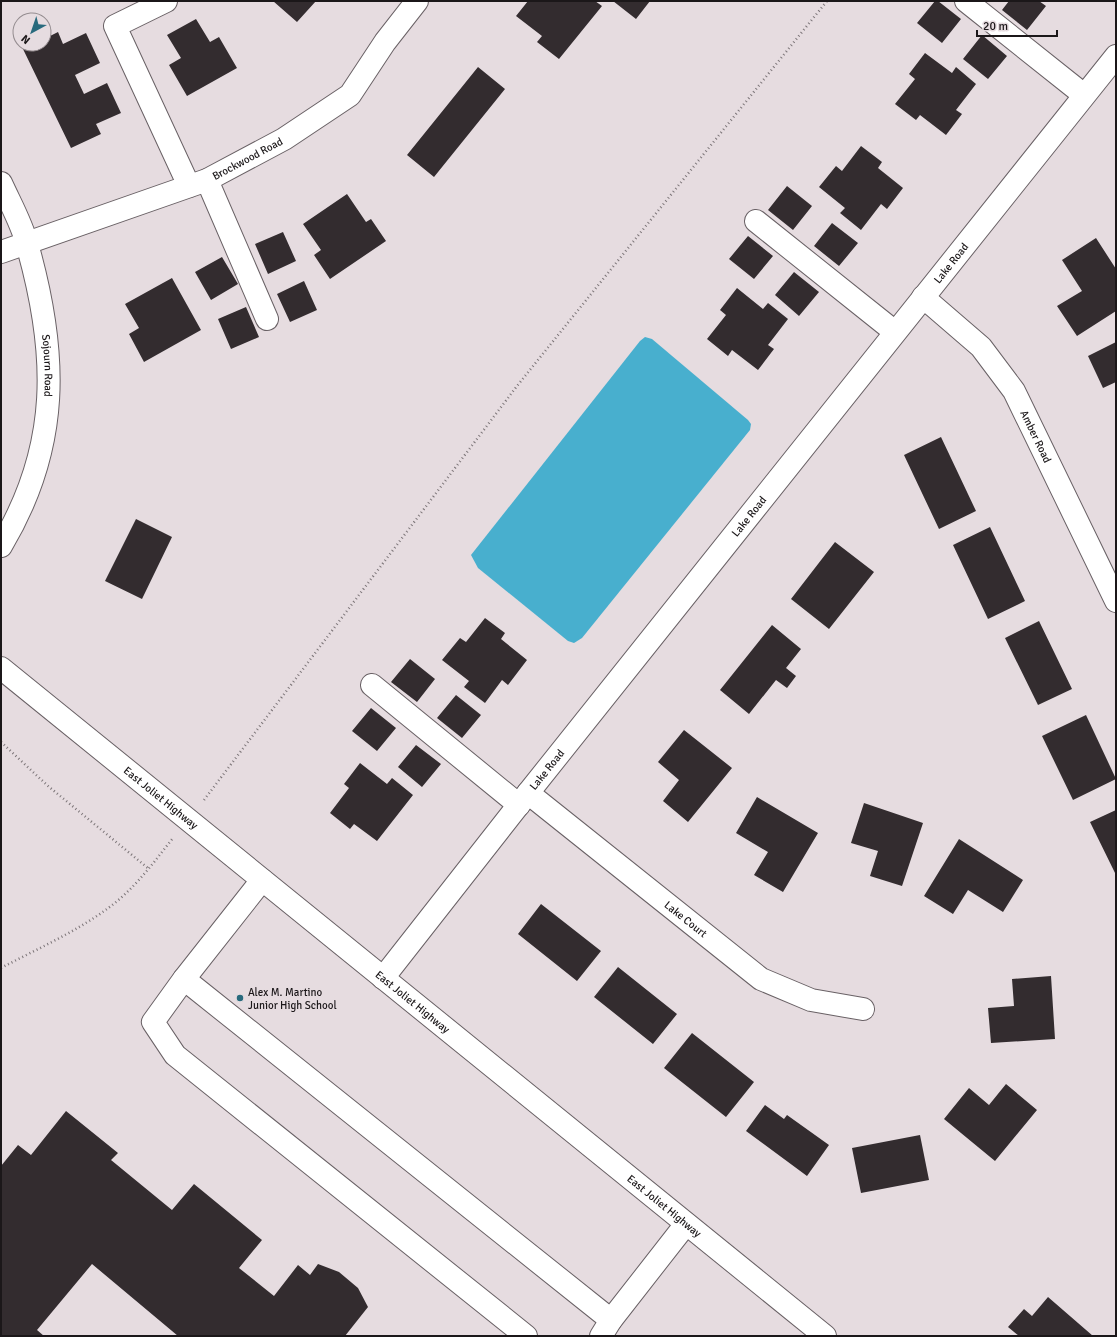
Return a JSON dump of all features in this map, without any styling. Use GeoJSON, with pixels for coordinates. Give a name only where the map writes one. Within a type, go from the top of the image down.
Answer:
{"type":"FeatureCollection","features":[{"type":"Feature","properties":{"kind":"street"},"geometry":{"type":"LineString","coordinates":[[166,1],[115,26],[198,183],[267,319]]}},
{"type":"Feature","properties":{"kind":"street","name":"Brockwood Road"},"geometry":{"type":"LineString","coordinates":[[1,252],[198,183],[284,139],[350,95],[385,42],[417,1]]}},
{"type":"Feature","properties":{"kind":"street"},"geometry":{"type":"LineString","coordinates":[[966,1],[1084,95]]}},
{"type":"Feature","properties":{"kind":"street","name":"Lake Road"},"geometry":{"type":"LineString","coordinates":[[383,978],[523,799],[922,297],[1116,56]]}},
{"type":"Feature","properties":{"kind":"street","name":"Sojourn Road"},"geometry":{"type":"LineString","coordinates":[[1,183],[27,243],[46,328],[50,377],[48,409],[42,445],[23,505],[1,546]]}},
{"type":"Feature","properties":{"kind":"street"},"geometry":{"type":"LineString","coordinates":[[756,221],[895,332]]}},
{"type":"Feature","properties":{"kind":"street","name":"Amber Road"},"geometry":{"type":"LineString","coordinates":[[922,297],[981,348],[1014,391],[1116,601]]}},
{"type":"Feature","properties":{"kind":"street","name":"East Joliet Highway"},"geometry":{"type":"LineString","coordinates":[[1,668],[825,1336]]}},
{"type":"Feature","properties":{"kind":"street","name":"Lake Court"},"geometry":{"type":"LineString","coordinates":[[372,685],[761,979],[811,1000],[863,1009]]}},
{"type":"Feature","properties":{"kind":"street"},"geometry":{"type":"LineString","coordinates":[[262,880],[184,978],[153,1022],[175,1055],[526,1336]]}},
{"type":"Feature","properties":{"kind":"street"},"geometry":{"type":"LineString","coordinates":[[184,978],[606,1328],[686,1224]]}},
{"type":"Feature","properties":{"kind":"path"},"geometry":{"type":"LineString","coordinates":[[1,968],[75,929],[110,907],[131,889],[149,869],[188,820],[517,386],[827,1]]}},
{"type":"Feature","properties":{"kind":"path"},"geometry":{"type":"LineString","coordinates":[[1,742],[48,786],[149,869]]}},
{"type":"Feature","properties":{"kind":"water"},"geometry":{"type":"Polygon","coordinates":[[[645,337],[652,339],[748,420],[751,424],[750,430],[582,638],[574,643],[568,641],[478,568],[471,555],[640,341],[645,337]]]}},
{"type":"Feature","properties":{"kind":"building"},"geometry":{"type":"Polygon","coordinates":[[[273,1],[316,1],[297,22],[273,1]]]}},
{"type":"Feature","properties":{"kind":"building"},"geometry":{"type":"Polygon","coordinates":[[[528,1],[595,1],[602,6],[559,59],[537,42],[542,36],[516,16],[528,1]]]}},
{"type":"Feature","properties":{"kind":"building"},"geometry":{"type":"Polygon","coordinates":[[[613,1],[650,1],[636,19],[613,1]]]}},
{"type":"Feature","properties":{"kind":"building"},"geometry":{"type":"Polygon","coordinates":[[[935,1],[938,1],[961,19],[942,43],[917,23],[935,1]]]}},
{"type":"Feature","properties":{"kind":"building"},"geometry":{"type":"Polygon","coordinates":[[[1009,1],[1039,1],[1046,6],[1027,30],[1002,10],[1009,1]]]}},
{"type":"Feature","properties":{"kind":"building"},"geometry":{"type":"Polygon","coordinates":[[[196,19],[210,42],[219,37],[237,68],[187,96],[169,65],[181,58],[167,35],[196,19]]]}},
{"type":"Feature","properties":{"kind":"building"},"geometry":{"type":"Polygon","coordinates":[[[58,32],[63,44],[86,33],[100,63],[75,75],[84,94],[107,83],[121,113],[96,124],[101,134],[71,148],[24,52],[52,52],[52,35],[58,32]]]}},
{"type":"Feature","properties":{"kind":"building"},"geometry":{"type":"Polygon","coordinates":[[[982,35],[1007,56],[988,79],[963,59],[982,35]]]}},
{"type":"Feature","properties":{"kind":"building"},"geometry":{"type":"Polygon","coordinates":[[[925,53],[952,73],[956,67],[976,84],[956,110],[962,114],[946,135],[920,115],[916,120],[895,104],[915,79],[909,74],[925,53]]]}},
{"type":"Feature","properties":{"kind":"building"},"geometry":{"type":"Polygon","coordinates":[[[478,67],[505,89],[434,177],[407,155],[478,67]]]}},
{"type":"Feature","properties":{"kind":"building"},"geometry":{"type":"Polygon","coordinates":[[[861,146],[882,162],[878,168],[903,188],[887,209],[881,204],[861,230],[840,213],[845,208],[819,187],[836,166],[842,171],[861,146]]]}},
{"type":"Feature","properties":{"kind":"building"},"geometry":{"type":"Polygon","coordinates":[[[787,186],[812,206],[793,230],[768,210],[787,186]]]}},
{"type":"Feature","properties":{"kind":"building"},"geometry":{"type":"Polygon","coordinates":[[[347,194],[366,222],[371,219],[386,241],[330,279],[314,255],[321,250],[303,224],[347,194]]]}},
{"type":"Feature","properties":{"kind":"building"},"geometry":{"type":"Polygon","coordinates":[[[832,223],[858,243],[839,266],[814,246],[832,223]]]}},
{"type":"Feature","properties":{"kind":"building"},"geometry":{"type":"Polygon","coordinates":[[[283,232],[296,261],[268,274],[255,244],[283,232]]]}},
{"type":"Feature","properties":{"kind":"building"},"geometry":{"type":"Polygon","coordinates":[[[748,236],[773,256],[754,279],[729,259],[748,236]]]}},
{"type":"Feature","properties":{"kind":"building"},"geometry":{"type":"Polygon","coordinates":[[[1096,238],[1116,269],[1116,311],[1077,336],[1057,306],[1082,291],[1062,260],[1096,238]]]}},
{"type":"Feature","properties":{"kind":"building"},"geometry":{"type":"Polygon","coordinates":[[[222,257],[238,284],[211,300],[195,272],[222,257]]]}},
{"type":"Feature","properties":{"kind":"building"},"geometry":{"type":"Polygon","coordinates":[[[794,272],[819,292],[799,316],[775,295],[794,272]]]}},
{"type":"Feature","properties":{"kind":"building"},"geometry":{"type":"Polygon","coordinates":[[[172,278],[201,330],[144,362],[129,334],[139,328],[125,304],[172,278]]]}},
{"type":"Feature","properties":{"kind":"building"},"geometry":{"type":"Polygon","coordinates":[[[304,281],[317,310],[290,322],[277,294],[304,281]]]}},
{"type":"Feature","properties":{"kind":"building"},"geometry":{"type":"Polygon","coordinates":[[[737,288],[763,309],[768,303],[788,319],[768,345],[774,349],[758,370],[732,350],[728,356],[707,339],[726,315],[720,310],[737,288]]]}},
{"type":"Feature","properties":{"kind":"building"},"geometry":{"type":"Polygon","coordinates":[[[246,307],[259,337],[231,349],[218,319],[246,307]]]}},
{"type":"Feature","properties":{"kind":"building"},"geometry":{"type":"Polygon","coordinates":[[[1116,342],[1116,382],[1103,388],[1088,356],[1116,342]]]}},
{"type":"Feature","properties":{"kind":"building"},"geometry":{"type":"Polygon","coordinates":[[[941,437],[976,511],[939,529],[904,455],[941,437]]]}},
{"type":"Feature","properties":{"kind":"building"},"geometry":{"type":"Polygon","coordinates":[[[136,519],[172,537],[142,599],[105,581],[136,519]]]}},
{"type":"Feature","properties":{"kind":"building"},"geometry":{"type":"Polygon","coordinates":[[[990,527],[1025,601],[988,619],[953,545],[990,527]]]}},
{"type":"Feature","properties":{"kind":"building"},"geometry":{"type":"Polygon","coordinates":[[[835,542],[874,572],[829,629],[791,599],[835,542]]]}},
{"type":"Feature","properties":{"kind":"building"},"geometry":{"type":"Polygon","coordinates":[[[485,618],[505,633],[501,639],[527,660],[508,685],[502,680],[485,703],[464,687],[469,681],[442,660],[460,638],[466,642],[485,618]]]}},
{"type":"Feature","properties":{"kind":"building"},"geometry":{"type":"Polygon","coordinates":[[[1039,621],[1072,689],[1038,705],[1005,638],[1039,621]]]}},
{"type":"Feature","properties":{"kind":"building"},"geometry":{"type":"Polygon","coordinates":[[[772,625],[801,649],[786,668],[796,676],[787,688],[776,680],[749,714],[720,690],[772,625]]]}},
{"type":"Feature","properties":{"kind":"building"},"geometry":{"type":"Polygon","coordinates":[[[410,659],[435,679],[417,702],[391,682],[410,659]]]}},
{"type":"Feature","properties":{"kind":"building"},"geometry":{"type":"Polygon","coordinates":[[[456,695],[481,715],[462,738],[437,718],[456,695]]]}},
{"type":"Feature","properties":{"kind":"building"},"geometry":{"type":"Polygon","coordinates":[[[371,708],[396,728],[377,751],[352,731],[371,708]]]}},
{"type":"Feature","properties":{"kind":"building"},"geometry":{"type":"Polygon","coordinates":[[[1086,715],[1116,779],[1073,800],[1042,736],[1086,715]]]}},
{"type":"Feature","properties":{"kind":"building"},"geometry":{"type":"Polygon","coordinates":[[[684,730],[732,768],[688,822],[663,801],[679,780],[658,762],[684,730]]]}},
{"type":"Feature","properties":{"kind":"building"},"geometry":{"type":"Polygon","coordinates":[[[416,745],[441,764],[422,787],[398,767],[416,745]]]}},
{"type":"Feature","properties":{"kind":"building"},"geometry":{"type":"Polygon","coordinates":[[[360,763],[387,784],[392,778],[413,795],[377,841],[354,824],[350,829],[330,813],[349,788],[344,784],[360,763]]]}},
{"type":"Feature","properties":{"kind":"building"},"geometry":{"type":"Polygon","coordinates":[[[757,797],[818,833],[783,892],[754,875],[768,852],[736,833],[757,797]]]}},
{"type":"Feature","properties":{"kind":"building"},"geometry":{"type":"Polygon","coordinates":[[[864,803],[923,823],[902,886],[870,876],[878,851],[851,843],[864,803]]]}},
{"type":"Feature","properties":{"kind":"building"},"geometry":{"type":"Polygon","coordinates":[[[1116,810],[1116,875],[1090,822],[1116,810]]]}},
{"type":"Feature","properties":{"kind":"building"},"geometry":{"type":"Polygon","coordinates":[[[959,839],[1023,880],[1003,912],[968,890],[953,914],[924,896],[959,839]]]}},
{"type":"Feature","properties":{"kind":"building"},"geometry":{"type":"Polygon","coordinates":[[[541,904],[601,951],[577,981],[518,934],[541,904]]]}},
{"type":"Feature","properties":{"kind":"building"},"geometry":{"type":"Polygon","coordinates":[[[618,967],[677,1014],[653,1044],[594,997],[618,967]]]}},
{"type":"Feature","properties":{"kind":"building"},"geometry":{"type":"Polygon","coordinates":[[[1051,976],[1055,1039],[991,1043],[988,1008],[1014,1006],[1012,979],[1051,976]]]}},
{"type":"Feature","properties":{"kind":"building"},"geometry":{"type":"Polygon","coordinates":[[[692,1033],[754,1082],[726,1117],[664,1068],[692,1033]]]}},
{"type":"Feature","properties":{"kind":"building"},"geometry":{"type":"Polygon","coordinates":[[[1006,1084],[1037,1110],[995,1161],[944,1119],[969,1088],[989,1105],[1006,1084]]]}},
{"type":"Feature","properties":{"kind":"building"},"geometry":{"type":"Polygon","coordinates":[[[765,1105],[784,1119],[787,1115],[829,1145],[807,1176],[746,1131],[765,1105]]]}},
{"type":"Feature","properties":{"kind":"building"},"geometry":{"type":"Polygon","coordinates":[[[66,1111],[118,1153],[111,1160],[172,1210],[194,1184],[262,1240],[239,1268],[274,1296],[298,1265],[310,1275],[318,1264],[339,1272],[358,1288],[368,1307],[345,1336],[178,1336],[92,1264],[37,1330],[44,1336],[1,1336],[1,1166],[18,1145],[31,1155],[66,1111]]]}},
{"type":"Feature","properties":{"kind":"building"},"geometry":{"type":"Polygon","coordinates":[[[920,1135],[929,1180],[861,1193],[852,1148],[920,1135]]]}},
{"type":"Feature","properties":{"kind":"building"},"geometry":{"type":"Polygon","coordinates":[[[1048,1297],[1093,1336],[1019,1336],[1008,1327],[1024,1309],[1032,1316],[1048,1297]]]}},
{"type":"Feature","properties":{"kind":"place","name":"Alex M. Martino Junior High School"},"geometry":{"type":"Point","coordinates":[240,998]}}]}
